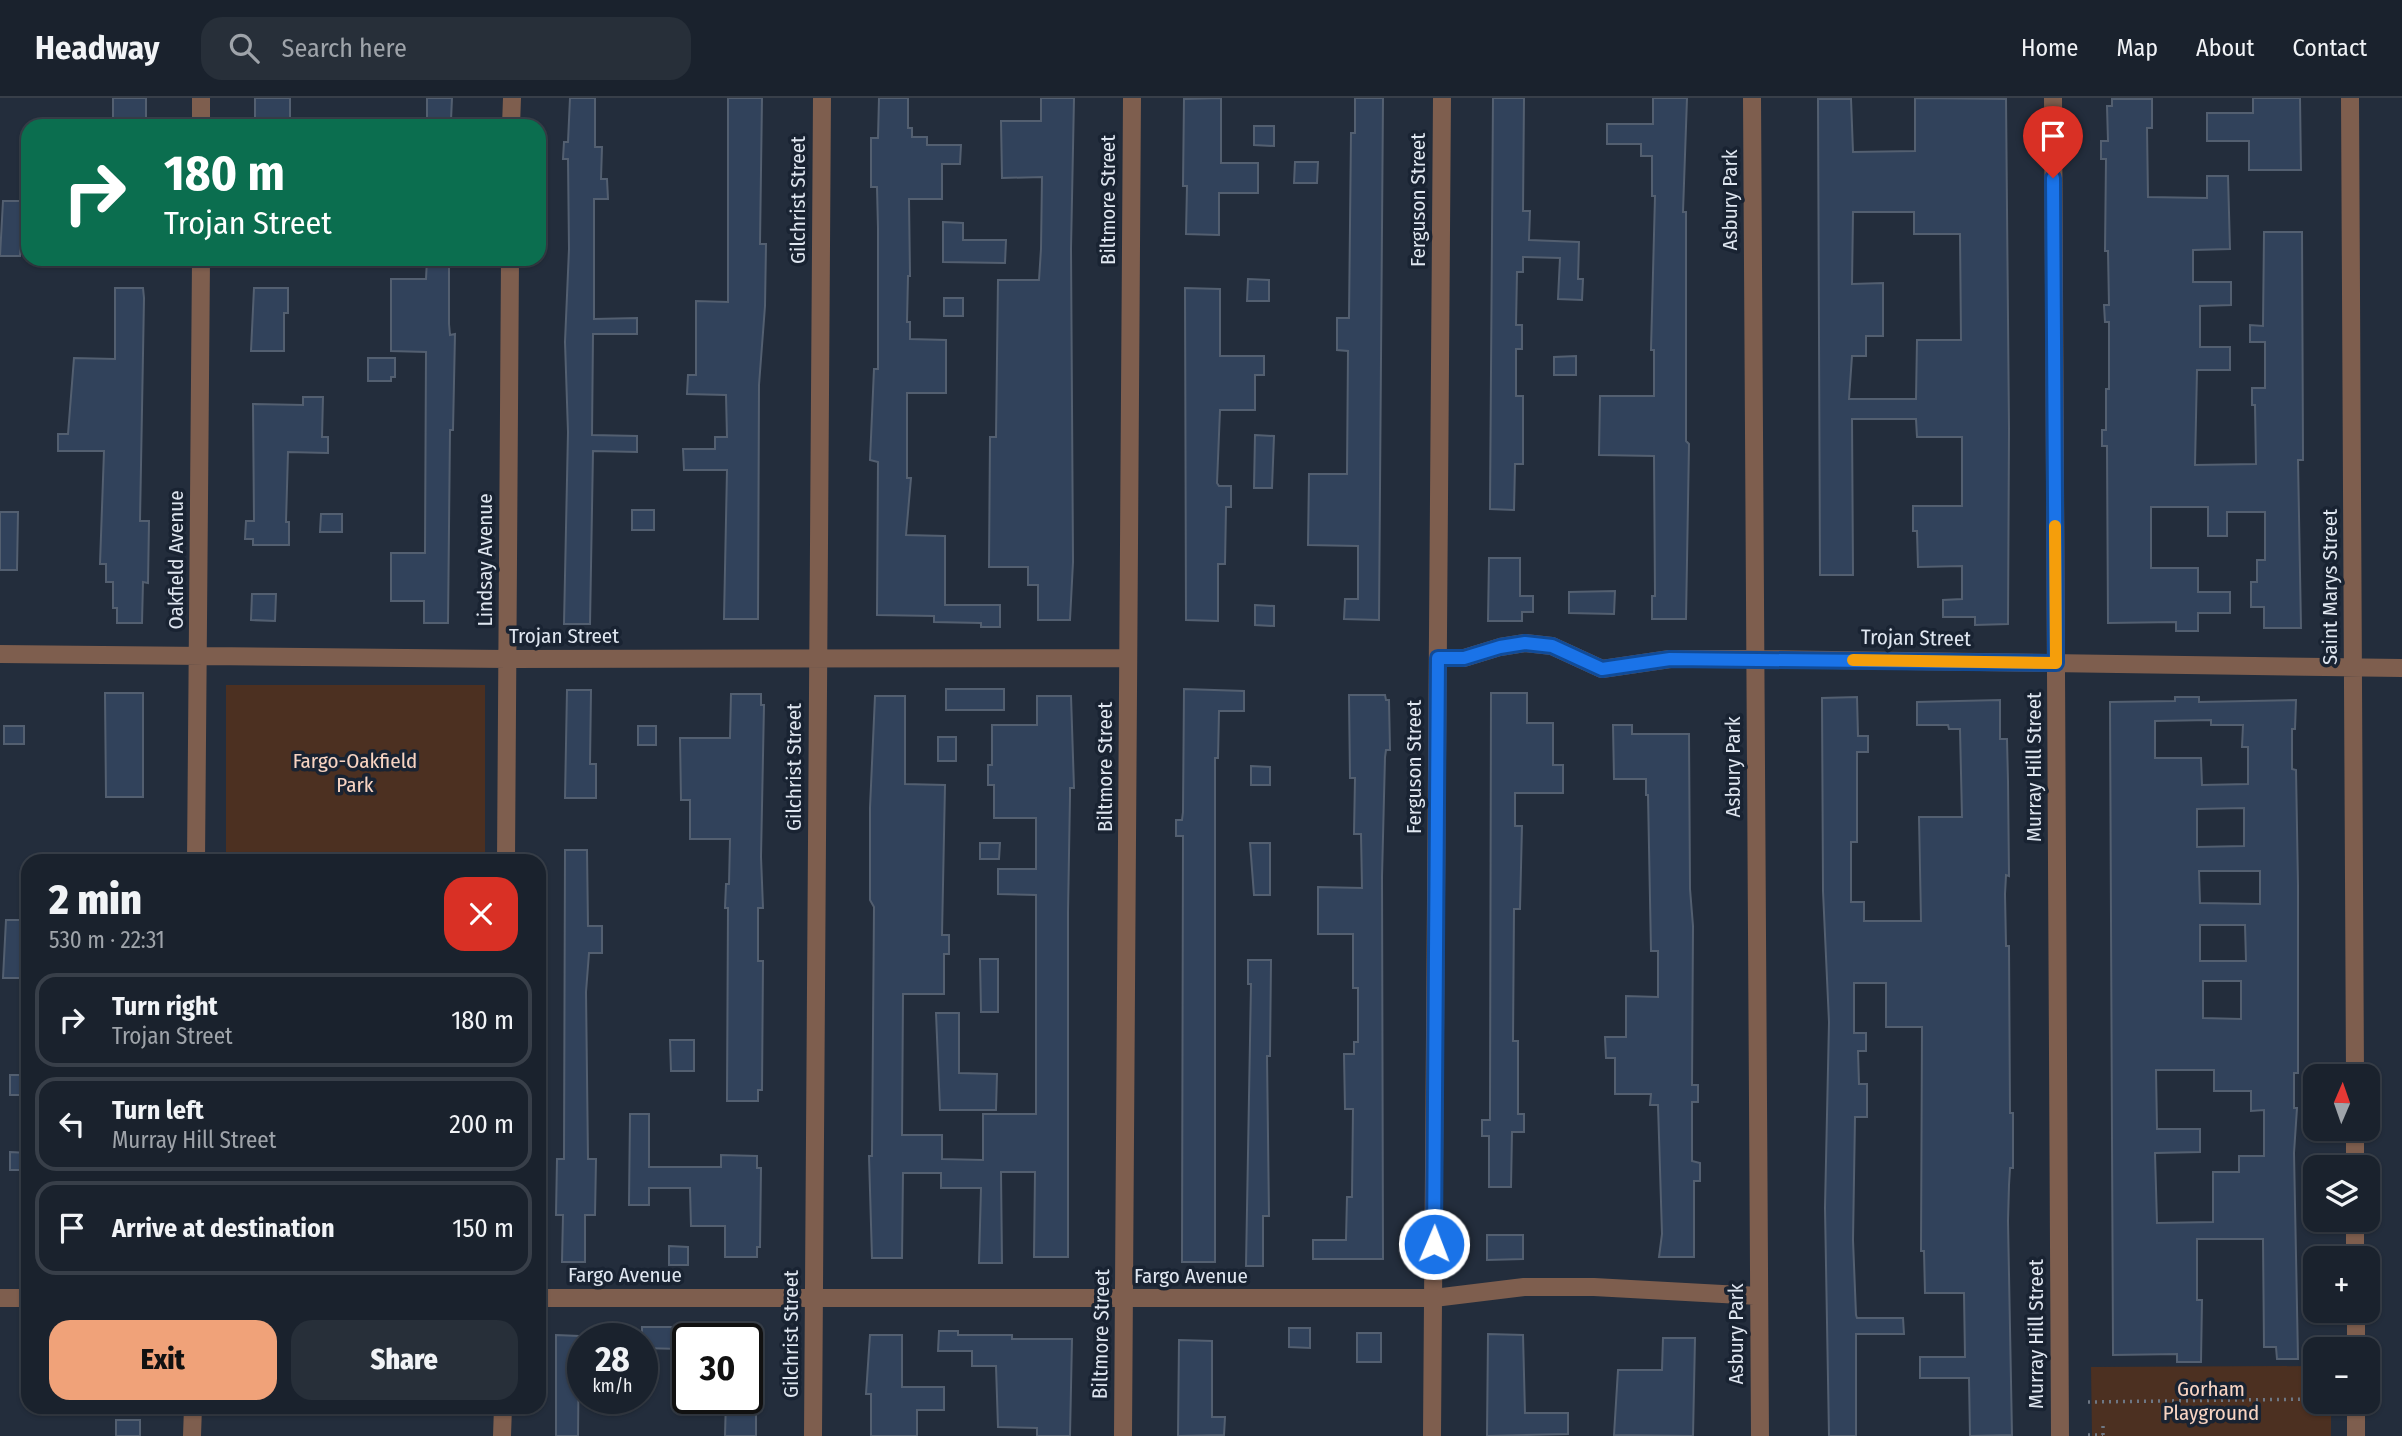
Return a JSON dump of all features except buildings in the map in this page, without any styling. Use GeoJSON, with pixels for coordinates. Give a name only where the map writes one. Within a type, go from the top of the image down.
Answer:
{"type":"FeatureCollection","features":[{"type":"Feature","properties":{"kind":"street"},"geometry":{"type":"LineString","coordinates":[[201,98],[201,119]]}},
{"type":"Feature","properties":{"kind":"street"},"geometry":{"type":"LineString","coordinates":[[511,119],[512,98]]}},
{"type":"Feature","properties":{"kind":"street","name":"Gilchrist Street"},"geometry":{"type":"LineString","coordinates":[[813,1436],[822,98]]}},
{"type":"Feature","properties":{"kind":"street","name":"Biltmore Street"},"geometry":{"type":"LineString","coordinates":[[1123,1436],[1132,98]]}},
{"type":"Feature","properties":{"kind":"street","name":"Ferguson Street"},"geometry":{"type":"LineString","coordinates":[[1432,1436],[1442,98]]}},
{"type":"Feature","properties":{"kind":"street","name":"Asbury Park"},"geometry":{"type":"LineString","coordinates":[[1752,98],[1760,1436]]}},
{"type":"Feature","properties":{"kind":"street","name":"Murray Hill Street"},"geometry":{"type":"LineString","coordinates":[[2053,98],[2060,1436]]}},
{"type":"Feature","properties":{"kind":"street","name":"Saint Marys Street"},"geometry":{"type":"LineString","coordinates":[[2350,98],[2355,1064]]}},
{"type":"Feature","properties":{"kind":"street","name":"Oakfield Avenue"},"geometry":{"type":"LineString","coordinates":[[196,854],[201,266]]}},
{"type":"Feature","properties":{"kind":"street","name":"Lindsay Avenue"},"geometry":{"type":"LineString","coordinates":[[506,854],[510,266]]}},
{"type":"Feature","properties":{"kind":"street","name":"Trojan Street"},"geometry":{"type":"LineString","coordinates":[[1438,658],[1464,658],[1525,643],[1552,646],[1602,669],[1670,659],[2402,668]]}},
{"type":"Feature","properties":{"kind":"street","name":"Trojan Street"},"geometry":{"type":"LineString","coordinates":[[0,654],[507,659],[1128,658]]}},
{"type":"Feature","properties":{"kind":"street","name":"Fargo Avenue"},"geometry":{"type":"LineString","coordinates":[[546,1298],[1433,1298],[1524,1287],[1594,1287],[1759,1296]]}},
{"type":"Feature","properties":{"kind":"street"},"geometry":{"type":"LineString","coordinates":[[0,1298],[21,1298]]}},
{"type":"Feature","properties":{"kind":"street"},"geometry":{"type":"LineString","coordinates":[[192,1414],[192,1436]]}},
{"type":"Feature","properties":{"kind":"street"},"geometry":{"type":"LineString","coordinates":[[502,1436],[503,1414]]}},
{"type":"Feature","properties":{"kind":"street"},"geometry":{"type":"LineString","coordinates":[[2356,1414],[2356,1436]]}},
{"type":"Feature","properties":{"kind":"path"},"geometry":{"type":"LineString","coordinates":[[2088,1402],[2303,1399]]}},
{"type":"Feature","properties":{"kind":"path"},"geometry":{"type":"LineString","coordinates":[[2088,1435],[2103,1436],[2103,1423]]}},
{"type":"Feature","properties":{"kind":"green space","name":"Fargo-Oakfield Park"},"geometry":{"type":"Polygon","coordinates":[[[226,685],[485,685],[485,854],[226,854],[226,685]]]}},
{"type":"Feature","properties":{"kind":"green space","name":"Gorham Playground"},"geometry":{"type":"Polygon","coordinates":[[[2303,1366],[2303,1414],[2331,1414],[2331,1436],[2092,1436],[2091,1367],[2303,1366]]]}},
{"type":"Feature","properties":{"kind":"slow traffic"},"geometry":{"type":"LineString","coordinates":[[1853,660],[2056,663],[2055,526]]}},
{"type":"Feature","properties":{"kind":"route"},"geometry":{"type":"LineString","coordinates":[[1434,1244],[1438,658],[1464,658],[1525,643],[1552,646],[1579,661],[1602,669],[1670,659],[2056,663],[2053,178]]}}]}
